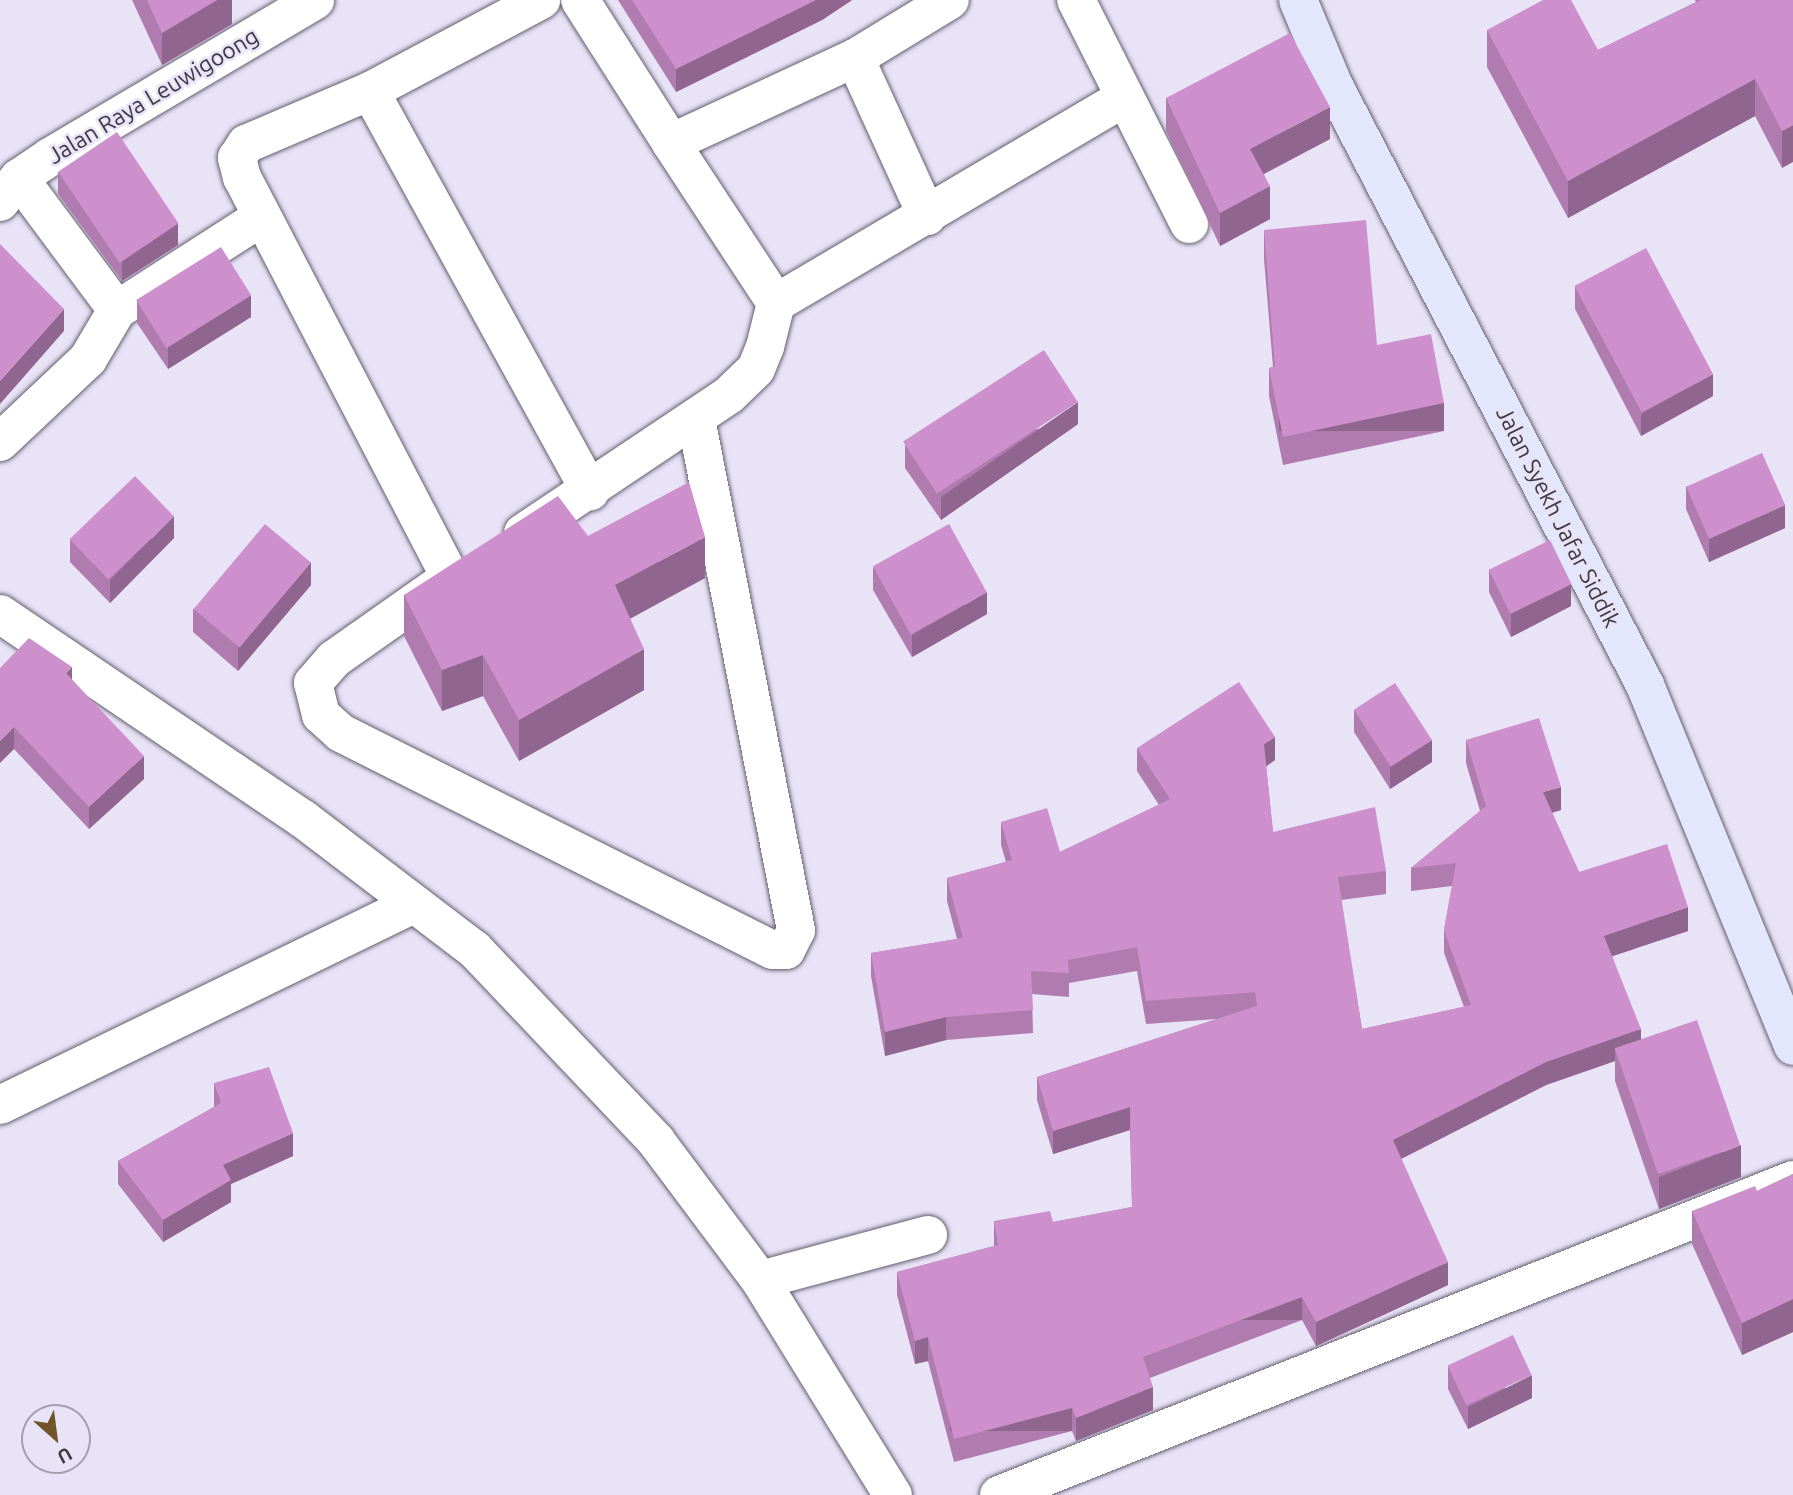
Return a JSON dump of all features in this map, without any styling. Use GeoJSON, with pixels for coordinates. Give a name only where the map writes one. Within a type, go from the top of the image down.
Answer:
{"type":"FeatureCollection","features":[{"type":"Feature","properties":{"kind":"main road","name":"Jalan Syekh Jafar Siddik"},"geometry":{"type":"LineString","coordinates":[[1298,0],[1334,86],[1645,685],[1793,1046]]}},
{"type":"Feature","properties":{"kind":"street","name":"Jalan Raya Leuwigoong"},"geometry":{"type":"LineString","coordinates":[[9,190],[315,0]]}},
{"type":"Feature","properties":{"kind":"street"},"geometry":{"type":"LineString","coordinates":[[450,577],[238,168],[246,144],[370,91],[541,0]]}},
{"type":"Feature","properties":{"kind":"street"},"geometry":{"type":"LineString","coordinates":[[579,0],[776,303]]}},
{"type":"Feature","properties":{"kind":"street"},"geometry":{"type":"LineString","coordinates":[[671,144],[855,58],[950,0]]}},
{"type":"Feature","properties":{"kind":"street"},"geometry":{"type":"LineString","coordinates":[[1076,0],[1121,100],[1189,224]]}},
{"type":"Feature","properties":{"kind":"street"},"geometry":{"type":"LineString","coordinates":[[855,58],[927,216]]}},
{"type":"Feature","properties":{"kind":"street"},"geometry":{"type":"LineString","coordinates":[[370,91],[590,492]]}},
{"type":"Feature","properties":{"kind":"street"},"geometry":{"type":"LineString","coordinates":[[696,419],[796,930],[786,950],[773,950],[341,733],[321,715],[313,682],[334,659],[450,577],[590,492],[696,419],[756,369],[776,303],[1121,100]]}},
{"type":"Feature","properties":{"kind":"street"},"geometry":{"type":"LineString","coordinates":[[9,190],[117,310]]}},
{"type":"Feature","properties":{"kind":"street"},"geometry":{"type":"LineString","coordinates":[[0,442],[88,359],[117,310],[262,217]]}},
{"type":"Feature","properties":{"kind":"street"},"geometry":{"type":"LineString","coordinates":[[0,614],[303,819],[475,950],[656,1141],[760,1280],[893,1495]]}},
{"type":"Feature","properties":{"kind":"street"},"geometry":{"type":"LineString","coordinates":[[0,1105],[414,904]]}},
{"type":"Feature","properties":{"kind":"street"},"geometry":{"type":"LineString","coordinates":[[999,1495],[1793,1181]]}},
{"type":"Feature","properties":{"kind":"street"},"geometry":{"type":"LineString","coordinates":[[760,1280],[928,1235]]}},
{"type":"Feature","properties":{"kind":"building"},"geometry":{"type":"Polygon","coordinates":[[[147,0],[217,0],[162,33],[147,0]]]}},
{"type":"Feature","properties":{"kind":"building"},"geometry":{"type":"Polygon","coordinates":[[[632,0],[816,0],[676,69],[632,0]]]}},
{"type":"Feature","properties":{"kind":"building"},"geometry":{"type":"Polygon","coordinates":[[[1543,0],[1571,0],[1598,50],[1701,0],[1793,0],[1793,125],[1782,131],[1755,79],[1568,181],[1487,30],[1543,0]]]}},
{"type":"Feature","properties":{"kind":"building"},"geometry":{"type":"Polygon","coordinates":[[[1290,33],[1330,107],[1250,149],[1270,186],[1220,213],[1166,98],[1290,33]]]}},
{"type":"Feature","properties":{"kind":"building"},"geometry":{"type":"Polygon","coordinates":[[[117,132],[179,223],[120,263],[58,172],[117,132]]]}},
{"type":"Feature","properties":{"kind":"building"},"geometry":{"type":"Polygon","coordinates":[[[1366,220],[1377,345],[1431,334],[1444,403],[1283,437],[1269,368],[1275,367],[1264,230],[1366,220]]]}},
{"type":"Feature","properties":{"kind":"building"},"geometry":{"type":"Polygon","coordinates":[[[0,244],[64,309],[0,381],[0,244]]]}},
{"type":"Feature","properties":{"kind":"building"},"geometry":{"type":"Polygon","coordinates":[[[221,247],[251,295],[166,348],[136,300],[221,247]]]}},
{"type":"Feature","properties":{"kind":"building"},"geometry":{"type":"Polygon","coordinates":[[[1646,248],[1713,374],[1642,412],[1574,286],[1646,248]]]}},
{"type":"Feature","properties":{"kind":"building"},"geometry":{"type":"Polygon","coordinates":[[[1044,350],[1078,402],[937,493],[903,441],[1044,350]]]}},
{"type":"Feature","properties":{"kind":"building"},"geometry":{"type":"Polygon","coordinates":[[[1762,453],[1785,505],[1709,539],[1686,487],[1762,453]]]}},
{"type":"Feature","properties":{"kind":"building"},"geometry":{"type":"Polygon","coordinates":[[[135,476],[174,516],[108,579],[70,539],[135,476]]]}},
{"type":"Feature","properties":{"kind":"building"},"geometry":{"type":"Polygon","coordinates":[[[689,482],[705,537],[615,585],[644,649],[519,720],[483,655],[442,670],[404,595],[558,496],[588,536],[689,482]]]}},
{"type":"Feature","properties":{"kind":"building"},"geometry":{"type":"Polygon","coordinates":[[[265,524],[311,563],[240,648],[194,609],[265,524]]]}},
{"type":"Feature","properties":{"kind":"building"},"geometry":{"type":"Polygon","coordinates":[[[949,524],[987,592],[911,634],[873,566],[949,524]]]}},
{"type":"Feature","properties":{"kind":"building"},"geometry":{"type":"Polygon","coordinates":[[[1550,540],[1571,584],[1510,614],[1489,570],[1550,540]]]}},
{"type":"Feature","properties":{"kind":"building"},"geometry":{"type":"Polygon","coordinates":[[[29,638],[72,667],[66,673],[144,756],[89,807],[14,727],[0,741],[0,668],[29,638]]]}},
{"type":"Feature","properties":{"kind":"building"},"geometry":{"type":"Polygon","coordinates":[[[1239,682],[1275,737],[1264,744],[1273,832],[1375,807],[1386,871],[1338,877],[1362,1029],[1471,1005],[1444,930],[1456,863],[1411,868],[1486,806],[1466,740],[1539,718],[1561,787],[1543,792],[1579,872],[1667,844],[1688,907],[1604,936],[1641,1029],[1546,1062],[1393,1140],[1448,1262],[1316,1322],[1302,1297],[1143,1357],[1153,1387],[1076,1418],[1072,1408],[954,1439],[928,1337],[915,1341],[897,1272],[998,1245],[994,1221],[1050,1211],[1053,1222],[1132,1207],[1130,1107],[1053,1131],[1037,1077],[1257,1006],[1255,992],[1146,1001],[1137,947],[1068,960],[1069,973],[1031,971],[1033,1010],[946,1017],[885,1032],[871,953],[963,938],[947,878],[1012,860],[1001,822],[1047,808],[1060,852],[1170,799],[1137,748],[1239,682]]]}},
{"type":"Feature","properties":{"kind":"building"},"geometry":{"type":"Polygon","coordinates":[[[1395,683],[1432,740],[1391,767],[1354,710],[1395,683]]]}},
{"type":"Feature","properties":{"kind":"building"},"geometry":{"type":"Polygon","coordinates":[[[1697,1020],[1740,1146],[1658,1174],[1615,1048],[1697,1020]]]}},
{"type":"Feature","properties":{"kind":"building"},"geometry":{"type":"Polygon","coordinates":[[[269,1067],[293,1133],[223,1165],[231,1180],[163,1220],[118,1161],[221,1103],[214,1083],[269,1067]]]}},
{"type":"Feature","properties":{"kind":"building"},"geometry":{"type":"Polygon","coordinates":[[[1793,1174],[1793,1299],[1742,1323],[1692,1211],[1755,1186],[1757,1191],[1793,1174]]]}},
{"type":"Feature","properties":{"kind":"building"},"geometry":{"type":"Polygon","coordinates":[[[1513,1335],[1532,1375],[1466,1405],[1448,1365],[1513,1335]]]}}]}
